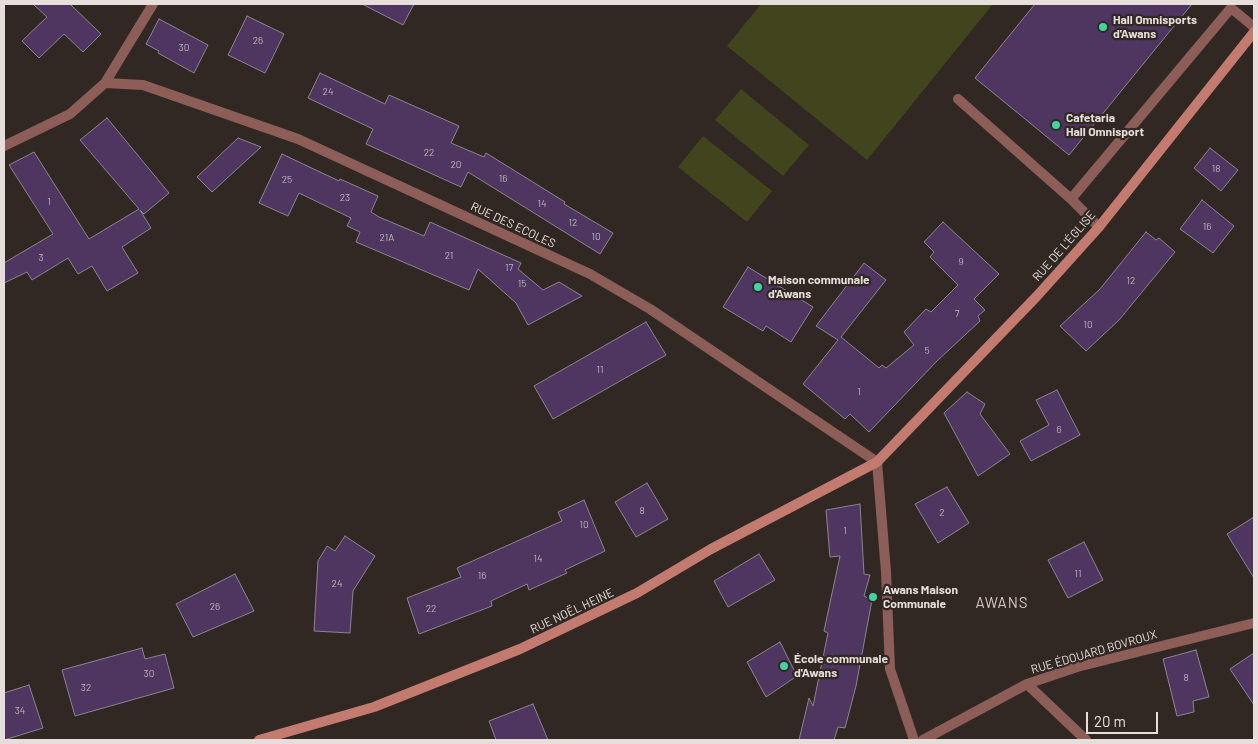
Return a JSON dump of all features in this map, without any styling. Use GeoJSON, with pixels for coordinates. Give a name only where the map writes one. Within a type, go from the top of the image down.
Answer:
{"type":"FeatureCollection","features":[{"type":"Feature","properties":{"kind":"street"},"geometry":{"type":"LineString","coordinates":[[4,146],[70,114],[105,83],[153,4]]}},
{"type":"Feature","properties":{"kind":"street"},"geometry":{"type":"LineString","coordinates":[[1071,199],[1231,8],[1254,27]]}},
{"type":"Feature","properties":{"kind":"street","name":"RUE DE L'ÉGLISE"},"geometry":{"type":"LineString","coordinates":[[877,462],[1037,296],[1098,227],[1254,32]]}},
{"type":"Feature","properties":{"kind":"street","name":"RUE DES ECOLES"},"geometry":{"type":"LineString","coordinates":[[105,83],[143,85],[298,138],[590,274],[650,309],[877,462]]}},
{"type":"Feature","properties":{"kind":"street"},"geometry":{"type":"LineString","coordinates":[[958,99],[1071,199],[1098,227]]}},
{"type":"Feature","properties":{"kind":"street"},"geometry":{"type":"LineString","coordinates":[[877,462],[886,572],[890,669],[914,740]]}},
{"type":"Feature","properties":{"kind":"street","name":"RUE NOËL HEINE"},"geometry":{"type":"LineString","coordinates":[[259,740],[374,707],[520,649],[637,593],[710,549],[877,462]]}},
{"type":"Feature","properties":{"kind":"street","name":"RUE ÉDOUARD BOVROUX"},"geometry":{"type":"LineString","coordinates":[[923,740],[1027,684],[1077,667],[1254,623]]}},
{"type":"Feature","properties":{"kind":"street"},"geometry":{"type":"LineString","coordinates":[[1027,684],[1086,740]]}},
{"type":"Feature","properties":{"kind":"green space"},"geometry":{"type":"Polygon","coordinates":[[[761,4],[993,4],[867,160],[727,46],[761,4]]]}},
{"type":"Feature","properties":{"kind":"green space"},"geometry":{"type":"Polygon","coordinates":[[[741,89],[809,145],[783,176],[715,120],[741,89]]]}},
{"type":"Feature","properties":{"kind":"green space"},"geometry":{"type":"Polygon","coordinates":[[[703,136],[772,191],[747,222],[678,167],[703,136]]]}},
{"type":"Feature","properties":{"kind":"building"},"geometry":{"type":"Polygon","coordinates":[[[33,4],[70,4],[101,34],[83,52],[64,34],[39,58],[22,41],[47,17],[33,4]]]}},
{"type":"Feature","properties":{"kind":"building"},"geometry":{"type":"Polygon","coordinates":[[[362,4],[414,4],[403,25],[362,4]]]}},
{"type":"Feature","properties":{"kind":"building"},"geometry":{"type":"Polygon","coordinates":[[[1035,4],[1192,4],[1069,155],[975,78],[1035,4]]]}},
{"type":"Feature","properties":{"kind":"building"},"geometry":{"type":"Polygon","coordinates":[[[247,16],[284,34],[265,73],[228,55],[247,16]]]}},
{"type":"Feature","properties":{"kind":"building"},"geometry":{"type":"Polygon","coordinates":[[[159,19],[208,45],[194,73],[146,44],[159,19]]]}},
{"type":"Feature","properties":{"kind":"building"},"geometry":{"type":"Polygon","coordinates":[[[320,73],[385,104],[389,95],[459,126],[451,143],[484,157],[486,153],[565,202],[564,204],[613,233],[600,254],[468,172],[461,187],[366,144],[373,129],[308,98],[320,73]]]}},
{"type":"Feature","properties":{"kind":"building"},"geometry":{"type":"Polygon","coordinates":[[[107,118],[169,193],[144,214],[140,210],[151,228],[122,247],[138,273],[107,291],[92,266],[78,274],[68,258],[32,280],[27,272],[4,283],[4,263],[53,234],[9,165],[34,152],[89,239],[139,209],[80,140],[107,118]]]}},
{"type":"Feature","properties":{"kind":"building"},"geometry":{"type":"Polygon","coordinates":[[[238,138],[261,147],[212,192],[197,177],[238,138]]]}},
{"type":"Feature","properties":{"kind":"building"},"geometry":{"type":"Polygon","coordinates":[[[1210,148],[1238,170],[1221,191],[1194,168],[1210,148]]]}},
{"type":"Feature","properties":{"kind":"building"},"geometry":{"type":"Polygon","coordinates":[[[282,154],[339,181],[340,179],[378,196],[371,212],[379,217],[424,236],[430,222],[521,263],[518,269],[543,290],[559,282],[582,296],[528,325],[516,303],[478,269],[469,290],[356,242],[360,232],[347,226],[351,218],[299,193],[288,216],[259,203],[282,154]]]}},
{"type":"Feature","properties":{"kind":"building"},"geometry":{"type":"Polygon","coordinates":[[[1202,200],[1234,226],[1213,253],[1180,229],[1202,200]]]}},
{"type":"Feature","properties":{"kind":"building"},"geometry":{"type":"Polygon","coordinates":[[[943,222],[999,274],[974,299],[985,310],[978,316],[980,321],[937,361],[869,432],[850,414],[845,419],[803,384],[838,340],[816,326],[864,263],[886,280],[841,337],[879,368],[882,365],[886,368],[914,345],[904,332],[926,309],[931,312],[958,285],[930,257],[934,252],[924,242],[943,222]]]}},
{"type":"Feature","properties":{"kind":"building"},"geometry":{"type":"Polygon","coordinates":[[[1146,232],[1156,240],[1159,238],[1175,252],[1119,320],[1086,351],[1060,326],[1100,289],[1146,232]]]}},
{"type":"Feature","properties":{"kind":"building","name":"Maison communale d'Awans"},"geometry":{"type":"Polygon","coordinates":[[[748,267],[813,307],[791,342],[766,326],[763,331],[723,307],[748,267]]]}},
{"type":"Feature","properties":{"kind":"building"},"geometry":{"type":"Polygon","coordinates":[[[646,322],[666,355],[553,419],[534,386],[646,322]]]}},
{"type":"Feature","properties":{"kind":"building"},"geometry":{"type":"Polygon","coordinates":[[[1057,390],[1080,435],[1031,461],[1020,441],[1049,425],[1036,400],[1057,390]]]}},
{"type":"Feature","properties":{"kind":"building"},"geometry":{"type":"Polygon","coordinates":[[[967,392],[985,404],[980,414],[1010,454],[978,476],[944,413],[967,392]]]}},
{"type":"Feature","properties":{"kind":"building"},"geometry":{"type":"Polygon","coordinates":[[[647,483],[668,519],[636,537],[615,502],[647,483]]]}},
{"type":"Feature","properties":{"kind":"building"},"geometry":{"type":"Polygon","coordinates":[[[947,487],[969,523],[938,543],[915,504],[947,487]]]}},
{"type":"Feature","properties":{"kind":"building"},"geometry":{"type":"Polygon","coordinates":[[[584,500],[605,551],[565,570],[567,573],[529,590],[527,584],[491,601],[492,606],[419,634],[407,598],[461,577],[457,568],[562,521],[558,512],[584,500]]]}},
{"type":"Feature","properties":{"kind":"building"},"geometry":{"type":"Polygon","coordinates":[[[860,504],[864,574],[870,575],[864,596],[872,600],[856,686],[845,728],[838,727],[834,740],[799,740],[809,698],[813,706],[828,633],[824,631],[840,556],[830,557],[826,510],[860,504]]]}},
{"type":"Feature","properties":{"kind":"building"},"geometry":{"type":"Polygon","coordinates":[[[1254,517],[1254,578],[1227,534],[1254,517]]]}},
{"type":"Feature","properties":{"kind":"building"},"geometry":{"type":"Polygon","coordinates":[[[345,536],[375,556],[353,591],[350,633],[314,631],[318,561],[327,546],[335,551],[345,536]]]}},
{"type":"Feature","properties":{"kind":"building"},"geometry":{"type":"Polygon","coordinates":[[[1084,542],[1103,580],[1068,598],[1048,560],[1084,542]]]}},
{"type":"Feature","properties":{"kind":"building"},"geometry":{"type":"Polygon","coordinates":[[[759,554],[775,580],[728,607],[714,581],[759,554]]]}},
{"type":"Feature","properties":{"kind":"building"},"geometry":{"type":"Polygon","coordinates":[[[235,574],[254,611],[193,637],[176,604],[235,574]]]}},
{"type":"Feature","properties":{"kind":"building"},"geometry":{"type":"Polygon","coordinates":[[[780,642],[797,676],[766,697],[747,662],[780,642]]]}},
{"type":"Feature","properties":{"kind":"building"},"geometry":{"type":"Polygon","coordinates":[[[142,648],[145,659],[165,654],[174,688],[75,716],[62,670],[142,648]]]}},
{"type":"Feature","properties":{"kind":"building"},"geometry":{"type":"Polygon","coordinates":[[[1196,650],[1209,697],[1193,701],[1194,712],[1177,716],[1163,659],[1196,650]]]}},
{"type":"Feature","properties":{"kind":"building"},"geometry":{"type":"Polygon","coordinates":[[[1254,653],[1254,705],[1230,669],[1254,653]]]}},
{"type":"Feature","properties":{"kind":"building"},"geometry":{"type":"Polygon","coordinates":[[[29,685],[43,728],[4,740],[4,693],[29,685]]]}},
{"type":"Feature","properties":{"kind":"building"},"geometry":{"type":"Polygon","coordinates":[[[533,704],[548,740],[496,740],[489,721],[533,704]]]}},
{"type":"Feature","properties":{"kind":"place","name":"Hall Omnisports d'Awans"},"geometry":{"type":"Point","coordinates":[1103,27]}},
{"type":"Feature","properties":{"kind":"place","name":"Cafetaria Hall Omnisport"},"geometry":{"type":"Point","coordinates":[1056,125]}},
{"type":"Feature","properties":{"kind":"place","name":"Maison communale d'Awans"},"geometry":{"type":"Point","coordinates":[758,287]}},
{"type":"Feature","properties":{"kind":"place","name":"Awans Maison Communale"},"geometry":{"type":"Point","coordinates":[873,597]}},
{"type":"Feature","properties":{"kind":"place","name":"École communale d'Awans"},"geometry":{"type":"Point","coordinates":[784,666]}},
{"type":"Feature","properties":{"kind":"district","name":"AWANS"},"geometry":{"type":"Point","coordinates":[1002,603]}}]}
